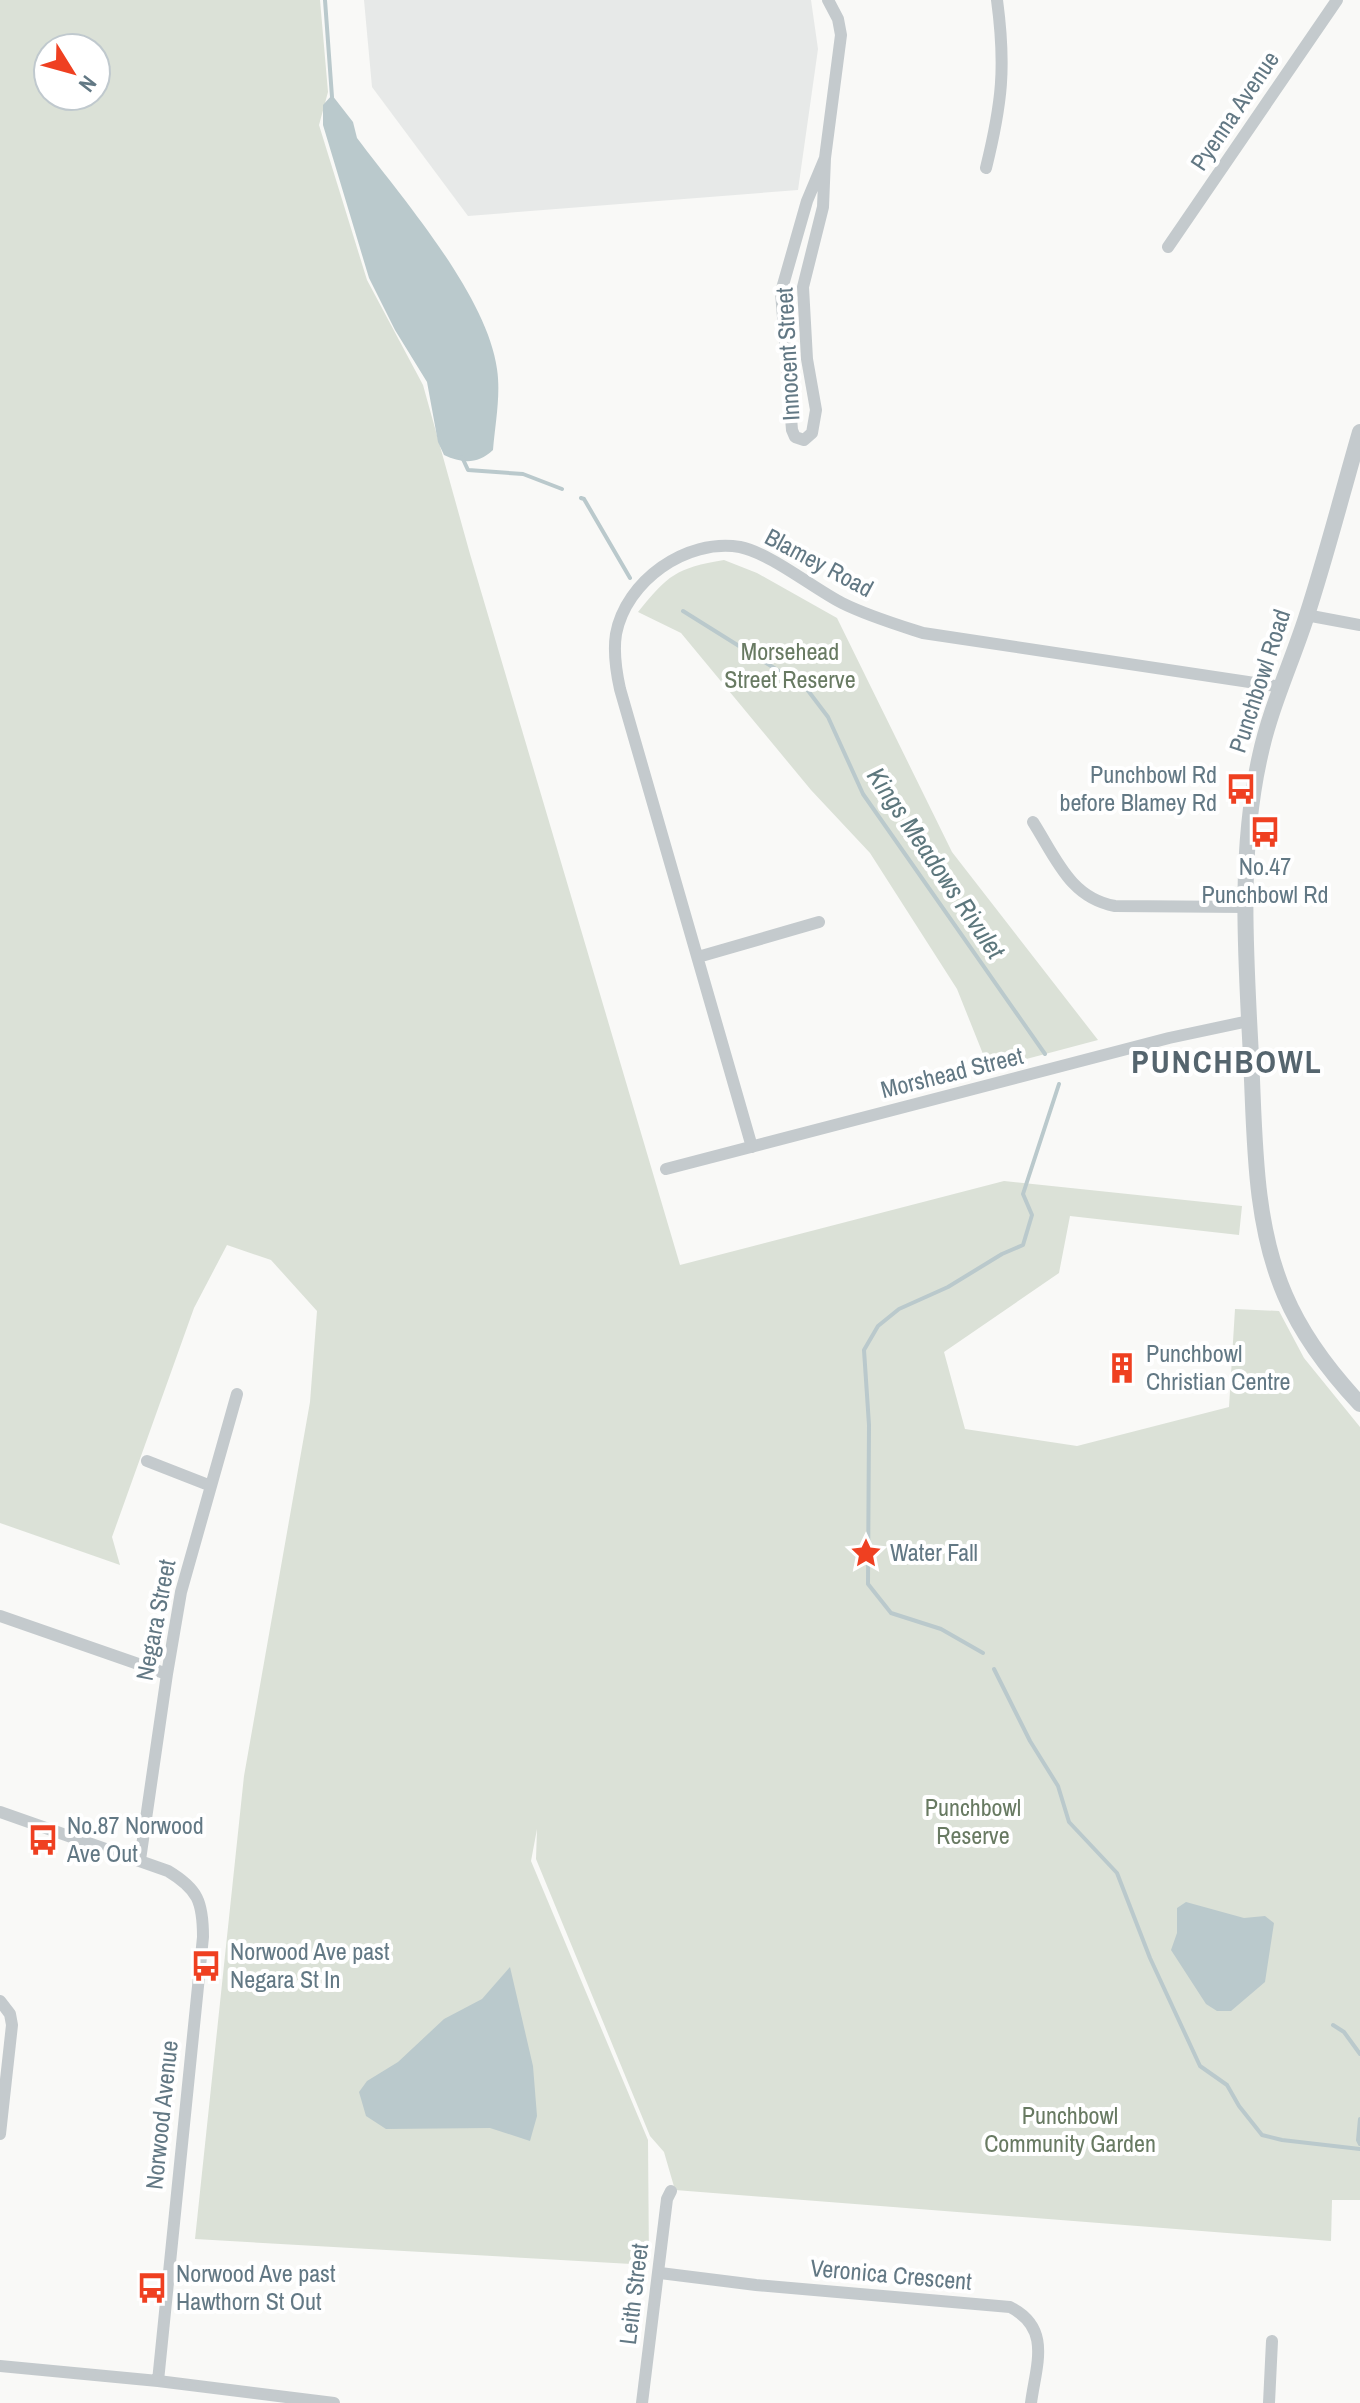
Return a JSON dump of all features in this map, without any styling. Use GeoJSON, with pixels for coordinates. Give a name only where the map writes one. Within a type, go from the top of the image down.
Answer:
{"type":"FeatureCollection","features":[{"type":"Feature","properties":{"kind":"street","name":"Innocent Street"},"geometry":{"type":"LineString","coordinates":[[825,158],[807,201],[781,292],[792,430],[795,437],[804,440],[812,433],[816,410],[807,359],[803,287],[823,207],[825,158],[841,35],[838,19],[828,0]]}},
{"type":"Feature","properties":{"kind":"street"},"geometry":{"type":"LineString","coordinates":[[986,168],[1002,98],[1003,62],[997,0]]}},
{"type":"Feature","properties":{"kind":"street","name":"Pyenna Avenue"},"geometry":{"type":"LineString","coordinates":[[1168,247],[1337,0]]}},
{"type":"Feature","properties":{"kind":"street","name":"Punchbowl Road"},"geometry":{"type":"LineString","coordinates":[[1360,432],[1306,615],[1260,754],[1254,786],[1246,907],[1255,1138],[1262,1215],[1268,1244],[1284,1294],[1302,1329],[1328,1367],[1360,1404]]}},
{"type":"Feature","properties":{"kind":"street","name":"Blamey Road"},"geometry":{"type":"LineString","coordinates":[[752,1147],[614,660],[616,634],[624,608],[644,580],[696,549],[739,547],[761,555],[842,604],[923,633],[1282,687]]}},
{"type":"Feature","properties":{"kind":"street"},"geometry":{"type":"LineString","coordinates":[[1306,615],[1360,625]]}},
{"type":"Feature","properties":{"kind":"street"},"geometry":{"type":"LineString","coordinates":[[1033,822],[1075,886],[1098,903],[1115,906],[1246,907]]}},
{"type":"Feature","properties":{"kind":"street"},"geometry":{"type":"LineString","coordinates":[[698,957],[819,922]]}},
{"type":"Feature","properties":{"kind":"street","name":"Morshead Street"},"geometry":{"type":"LineString","coordinates":[[666,1169],[1169,1038],[1249,1021]]}},
{"type":"Feature","properties":{"kind":"street","name":"Negara Street"},"geometry":{"type":"LineString","coordinates":[[140,1860],[181,1592],[237,1394]]}},
{"type":"Feature","properties":{"kind":"street"},"geometry":{"type":"LineString","coordinates":[[147,1461],[211,1486]]}},
{"type":"Feature","properties":{"kind":"street"},"geometry":{"type":"LineString","coordinates":[[0,1616],[167,1674]]}},
{"type":"Feature","properties":{"kind":"street","name":"Norwood Avenue"},"geometry":{"type":"LineString","coordinates":[[0,1812],[140,1860],[183,1880],[202,1905],[158,2381]]}},
{"type":"Feature","properties":{"kind":"street"},"geometry":{"type":"LineString","coordinates":[[0,2001],[10,2014],[12,2025],[0,2134]]}},
{"type":"Feature","properties":{"kind":"street","name":"Leith Street"},"geometry":{"type":"LineString","coordinates":[[642,2403],[667,2199],[671,2191]]}},
{"type":"Feature","properties":{"kind":"street","name":"Veronica Crescent"},"geometry":{"type":"LineString","coordinates":[[660,2273],[1010,2307],[1032,2323],[1038,2336],[1031,2403]]}},
{"type":"Feature","properties":{"kind":"street"},"geometry":{"type":"LineString","coordinates":[[1269,2403],[1272,2341]]}},
{"type":"Feature","properties":{"kind":"street"},"geometry":{"type":"LineString","coordinates":[[0,2366],[158,2381],[334,2403]]}},
{"type":"Feature","properties":{"kind":"shaded area"},"geometry":{"type":"Polygon","coordinates":[[[364,0],[811,0],[818,49],[798,190],[468,216],[372,87],[364,0]]]}},
{"type":"Feature","properties":{"kind":"shaded area"},"geometry":{"type":"Polygon","coordinates":[[[332,95],[353,122],[357,138],[460,279],[490,340],[497,369],[498,399],[493,450],[482,458],[464,461],[444,455],[438,442],[427,382],[395,330],[369,278],[323,125],[323,105],[332,95]]]}},
{"type":"Feature","properties":{"kind":"shaded area"},"geometry":{"type":"Polygon","coordinates":[[[1186,1902],[1244,1918],[1265,1916],[1274,1923],[1265,1982],[1231,2011],[1217,2011],[1206,2004],[1171,1950],[1177,1933],[1177,1908],[1186,1902]]]}},
{"type":"Feature","properties":{"kind":"shaded area"},"geometry":{"type":"Polygon","coordinates":[[[510,1967],[533,2066],[537,2116],[530,2141],[490,2128],[386,2129],[366,2116],[359,2092],[367,2081],[398,2062],[444,2019],[482,1999],[510,1967]]]}},
{"type":"Feature","properties":{"kind":"green space"},"geometry":{"type":"Polygon","coordinates":[[[0,0],[320,0],[328,92],[319,125],[367,280],[423,385],[680,1265],[1004,1181],[1242,1206],[1239,1235],[1070,1216],[1059,1273],[944,1352],[965,1429],[1077,1446],[1229,1407],[1235,1309],[1279,1311],[1304,1358],[1360,1427],[1360,2200],[1332,2200],[1331,2241],[675,2190],[664,2152],[650,2136],[536,1859],[537,1829],[531,1861],[648,2140],[649,2265],[195,2239],[244,1776],[310,1402],[317,1311],[271,1260],[227,1245],[194,1308],[112,1537],[120,1565],[0,1523],[0,0]]]}},
{"type":"Feature","properties":{"kind":"green space","name":"Morsehead Street Reserve"},"geometry":{"type":"Polygon","coordinates":[[[724,560],[757,573],[837,618],[952,852],[1098,1040],[989,1069],[957,989],[870,853],[811,790],[681,633],[638,612],[657,589],[674,575],[695,566],[724,560]]]}},
{"type":"Feature","properties":{"kind":"waterway","name":"Kings Meadows Rivulet"},"geometry":{"type":"LineString","coordinates":[[325,0],[332,97]]}},
{"type":"Feature","properties":{"kind":"waterway","name":"Kings Meadows Rivulet"},"geometry":{"type":"LineString","coordinates":[[462,457],[468,470],[523,474],[562,489]]}},
{"type":"Feature","properties":{"kind":"waterway","name":"Kings Meadows Rivulet"},"geometry":{"type":"LineString","coordinates":[[581,498],[630,578]]}},
{"type":"Feature","properties":{"kind":"waterway","name":"Kings Meadows Rivulet"},"geometry":{"type":"LineString","coordinates":[[683,611],[806,688],[828,717],[863,794],[1045,1054]]}},
{"type":"Feature","properties":{"kind":"waterway","name":"Kings Meadows Rivulet"},"geometry":{"type":"LineString","coordinates":[[983,1653],[941,1629],[891,1613],[868,1584],[869,1425],[864,1350],[878,1326],[899,1309],[948,1287],[1002,1254],[1023,1245],[1032,1215],[1023,1194],[1059,1084]]}},
{"type":"Feature","properties":{"kind":"waterway","name":"Kings Meadows Rivulet"},"geometry":{"type":"LineString","coordinates":[[994,1669],[1030,1741],[1058,1786],[1069,1822],[1117,1873],[1150,1958],[1200,2066],[1227,2085],[1262,2135],[1360,2149]]}},
{"type":"Feature","properties":{"kind":"waterway"},"geometry":{"type":"LineString","coordinates":[[1333,2025],[1344,2032],[1360,2054]]}},
{"type":"Feature","properties":{"kind":"waterway"},"geometry":{"type":"LineString","coordinates":[[1360,2119],[1360,2144]]}},
{"type":"Feature","properties":{"kind":"place","name":"Punchbowl Rd before Blamey Rd"},"geometry":{"type":"Point","coordinates":[1241,789]}},
{"type":"Feature","properties":{"kind":"place","name":"No.47 Punchbowl Rd"},"geometry":{"type":"Point","coordinates":[1265,832]}},
{"type":"Feature","properties":{"kind":"place","name":"Punchbowl Christian Centre"},"geometry":{"type":"Point","coordinates":[1122,1368]}},
{"type":"Feature","properties":{"kind":"place","name":"Water Fall"},"geometry":{"type":"Point","coordinates":[866,1553]}},
{"type":"Feature","properties":{"kind":"place","name":"No.87 Norwood Ave Out"},"geometry":{"type":"Point","coordinates":[43,1840]}},
{"type":"Feature","properties":{"kind":"place","name":"Norwood Ave past Negara St In"},"geometry":{"type":"Point","coordinates":[206,1966]}},
{"type":"Feature","properties":{"kind":"place","name":"Norwood Ave past Hawthorn St Out"},"geometry":{"type":"Point","coordinates":[152,2288]}},
{"type":"Feature","properties":{"kind":"district","name":"PUNCHBOWL"},"geometry":{"type":"Point","coordinates":[1227,1062]}},
{"type":"Feature","properties":{"kind":"park label","name":"Punchbowl Reserve"},"geometry":{"type":"Point","coordinates":[973,1822]}},
{"type":"Feature","properties":{"kind":"park label","name":"Punchbowl Community Garden"},"geometry":{"type":"Point","coordinates":[1070,2130]}}]}
